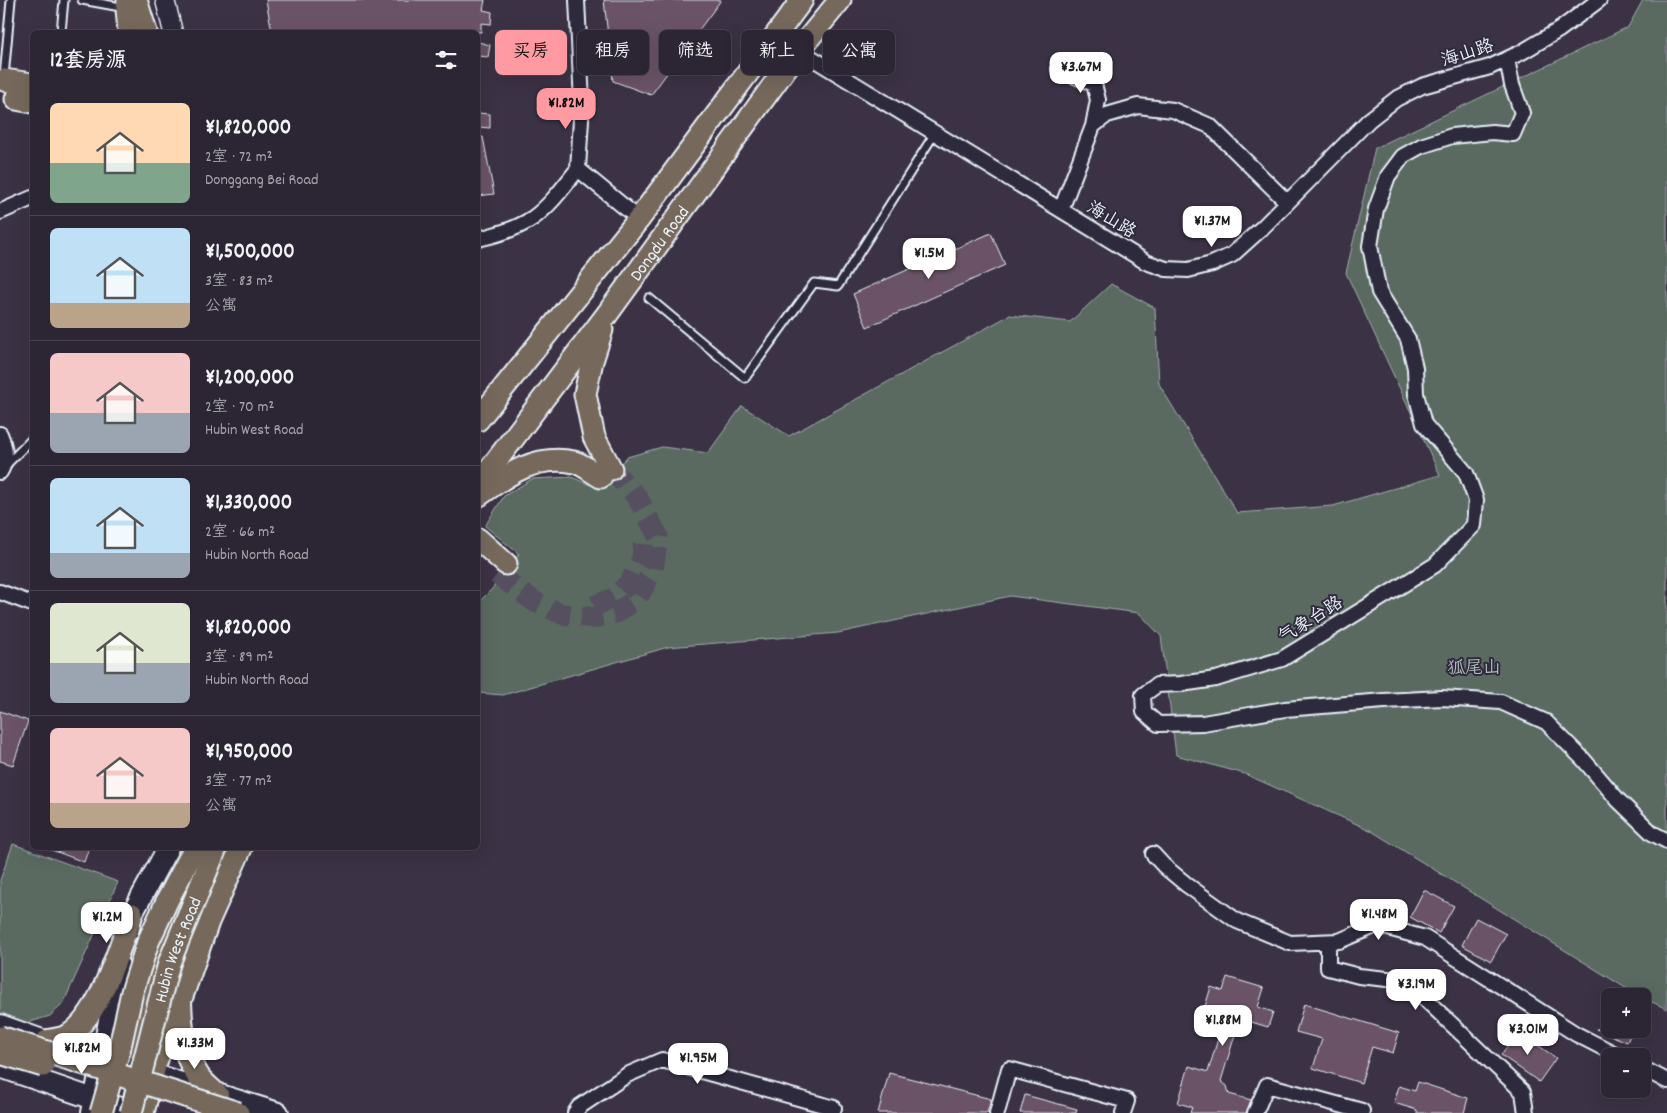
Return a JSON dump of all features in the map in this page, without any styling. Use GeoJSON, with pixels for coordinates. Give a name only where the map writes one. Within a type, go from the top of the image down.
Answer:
{"type":"FeatureCollection","features":[{"type":"Feature","properties":{"kind":"highway"},"geometry":{"type":"LineString","coordinates":[[180,1002],[181,1030],[193,1068],[199,1078],[217,1095]]}},
{"type":"Feature","properties":{"kind":"main road","name":"Dongdu Road"},"geometry":{"type":"LineString","coordinates":[[480,418],[639,219],[802,0]]}},
{"type":"Feature","properties":{"kind":"main road","name":"Dongdu Road"},"geometry":{"type":"LineString","coordinates":[[813,33],[840,0]]}},
{"type":"Feature","properties":{"kind":"main road"},"geometry":{"type":"LineString","coordinates":[[129,30],[130,3]]}},
{"type":"Feature","properties":{"kind":"main road"},"geometry":{"type":"LineString","coordinates":[[130,3],[145,30]]}},
{"type":"Feature","properties":{"kind":"main road","name":"Dongdu Road"},"geometry":{"type":"LineString","coordinates":[[480,482],[608,313],[781,75]]}},
{"type":"Feature","properties":{"kind":"main road"},"geometry":{"type":"LineString","coordinates":[[15,93],[30,85]]}},
{"type":"Feature","properties":{"kind":"main road"},"geometry":{"type":"LineString","coordinates":[[480,495],[508,474],[542,461],[575,462],[606,473],[594,437],[585,394],[592,361],[608,313]]}},
{"type":"Feature","properties":{"kind":"main road"},"geometry":{"type":"LineString","coordinates":[[480,548],[502,569]]}},
{"type":"Feature","properties":{"kind":"main road"},"geometry":{"type":"LineString","coordinates":[[47,1041],[67,1036],[85,1022],[102,991],[132,914],[167,850]]}},
{"type":"Feature","properties":{"kind":"main road"},"geometry":{"type":"LineString","coordinates":[[96,1108],[119,1051],[132,992],[148,942],[194,850]]}},
{"type":"Feature","properties":{"kind":"main road","name":"Hubin West Road"},"geometry":{"type":"LineString","coordinates":[[116,1113],[153,957],[201,850]]}},
{"type":"Feature","properties":{"kind":"main road","name":"Hubin West Road"},"geometry":{"type":"LineString","coordinates":[[131,1113],[169,964],[215,850]]}},
{"type":"Feature","properties":{"kind":"main road"},"geometry":{"type":"LineString","coordinates":[[143,1113],[167,1031],[180,1002],[208,922],[240,850]]}},
{"type":"Feature","properties":{"kind":"main road"},"geometry":{"type":"LineString","coordinates":[[96,1108],[114,987],[132,914]]}},
{"type":"Feature","properties":{"kind":"main road"},"geometry":{"type":"LineString","coordinates":[[0,1025],[278,1113]]}},
{"type":"Feature","properties":{"kind":"main road"},"geometry":{"type":"LineString","coordinates":[[0,1038],[238,1113]]}},
{"type":"Feature","properties":{"kind":"main road"},"geometry":{"type":"LineString","coordinates":[[0,1053],[196,1113]]}},
{"type":"Feature","properties":{"kind":"main road"},"geometry":{"type":"LineString","coordinates":[[0,1067],[96,1108],[135,1113]]}},
{"type":"Feature","properties":{"kind":"street"},"geometry":{"type":"LineString","coordinates":[[165,0],[172,30]]}},
{"type":"Feature","properties":{"kind":"street"},"geometry":{"type":"LineString","coordinates":[[480,238],[515,228],[533,218],[549,204],[578,169],[582,103],[577,0]]}},
{"type":"Feature","properties":{"kind":"street","name":"海山路"},"geometry":{"type":"LineString","coordinates":[[813,59],[1146,262],[1166,269],[1188,270],[1212,264],[1232,255],[1369,120],[1396,99],[1422,86],[1490,67],[1507,59],[1559,30],[1599,0]]}},
{"type":"Feature","properties":{"kind":"street","name":"气象台路"},"geometry":{"type":"LineString","coordinates":[[1507,59],[1512,85],[1522,113],[1513,134],[1492,132],[1452,136],[1421,146],[1403,156],[1388,176],[1376,208],[1370,246],[1378,292],[1408,339],[1415,368],[1416,394],[1424,424],[1466,473],[1476,500],[1474,525],[1435,565],[1282,659],[1216,679],[1157,685],[1143,695],[1144,712],[1158,724],[1203,724],[1285,709],[1384,701],[1442,698],[1501,702],[1546,722],[1583,759],[1618,800],[1652,833],[1667,840]]}},
{"type":"Feature","properties":{"kind":"street"},"geometry":{"type":"LineString","coordinates":[[1059,69],[1094,84],[1098,100],[1093,126],[1061,210]]}},
{"type":"Feature","properties":{"kind":"street"},"geometry":{"type":"LineString","coordinates":[[1093,126],[1107,115],[1138,106],[1173,110],[1210,126],[1287,202]]}},
{"type":"Feature","properties":{"kind":"street"},"geometry":{"type":"LineString","coordinates":[[578,169],[639,219]]}},
{"type":"Feature","properties":{"kind":"street"},"geometry":{"type":"LineString","coordinates":[[0,212],[30,199]]}},
{"type":"Feature","properties":{"kind":"street"},"geometry":{"type":"LineString","coordinates":[[0,434],[5,450],[2,470]]}},
{"type":"Feature","properties":{"kind":"street"},"geometry":{"type":"LineString","coordinates":[[0,592],[30,603]]}},
{"type":"Feature","properties":{"kind":"street"},"geometry":{"type":"LineString","coordinates":[[1153,854],[1187,885],[1237,921],[1290,943],[1339,941],[1377,925],[1425,938],[1576,1034],[1603,1048]]}},
{"type":"Feature","properties":{"kind":"street"},"geometry":{"type":"LineString","coordinates":[[1328,942],[1328,968],[1359,976],[1406,981],[1523,1092],[1526,1113]]}},
{"type":"Feature","properties":{"kind":"street"},"geometry":{"type":"LineString","coordinates":[[575,1113],[579,1107],[627,1075],[662,1060],[834,1108],[832,1113]]}},
{"type":"Feature","properties":{"kind":"street"},"geometry":{"type":"LineString","coordinates":[[997,1113],[1009,1070],[1126,1101],[1124,1113]]}},
{"type":"Feature","properties":{"kind":"street"},"geometry":{"type":"LineString","coordinates":[[1651,1073],[1667,1081]]}},
{"type":"Feature","properties":{"kind":"street"},"geometry":{"type":"LineString","coordinates":[[1255,1113],[1267,1085],[1362,1111],[1361,1113]]}},
{"type":"Feature","properties":{"kind":"lane"},"geometry":{"type":"LineString","coordinates":[[11,0],[15,93]]}},
{"type":"Feature","properties":{"kind":"lane"},"geometry":{"type":"LineString","coordinates":[[61,30],[64,0]]}},
{"type":"Feature","properties":{"kind":"lane"},"geometry":{"type":"LineString","coordinates":[[82,0],[130,3],[124,30]]}},
{"type":"Feature","properties":{"kind":"lane"},"geometry":{"type":"LineString","coordinates":[[649,298],[745,378],[814,283],[838,286],[934,133]]}},
{"type":"Feature","properties":{"kind":"lane"},"geometry":{"type":"LineString","coordinates":[[2,470],[30,441]]}},
{"type":"Feature","properties":{"kind":"green space","name":"狐尾山"},"geometry":{"type":"Polygon","coordinates":[[[1643,0],[1667,0],[1667,1009],[1651,1002],[1651,988],[1626,988],[1370,830],[1245,774],[1176,755],[1161,636],[1139,613],[1010,596],[838,633],[668,647],[503,695],[480,693],[480,601],[492,589],[519,554],[485,526],[504,496],[532,479],[571,477],[598,488],[627,457],[662,447],[708,453],[742,406],[789,436],[1010,315],[1070,322],[1111,284],[1155,308],[1159,384],[1237,513],[1333,506],[1440,475],[1346,273],[1375,148],[1628,27],[1643,0]]]}},
{"type":"Feature","properties":{"kind":"green space"},"geometry":{"type":"Polygon","coordinates":[[[13,844],[118,882],[63,1004],[50,1016],[20,1025],[0,1016],[0,880],[13,844]]]}},
{"type":"Feature","properties":{"kind":"building"},"geometry":{"type":"Polygon","coordinates":[[[266,0],[485,0],[483,10],[492,12],[491,24],[481,23],[481,32],[480,30],[272,30],[266,0]]]}},
{"type":"Feature","properties":{"kind":"building"},"geometry":{"type":"Polygon","coordinates":[[[604,0],[721,0],[699,30],[659,30],[659,75],[666,75],[651,95],[613,81],[612,75],[649,75],[649,30],[607,30],[604,0]]]}},
{"type":"Feature","properties":{"kind":"building"},"geometry":{"type":"Polygon","coordinates":[[[480,42],[490,45],[488,57],[480,56],[480,42]]]}},
{"type":"Feature","properties":{"kind":"building"},"geometry":{"type":"Polygon","coordinates":[[[480,113],[490,114],[490,128],[480,127],[480,113]]]}},
{"type":"Feature","properties":{"kind":"building"},"geometry":{"type":"Polygon","coordinates":[[[480,137],[483,137],[494,194],[480,196],[480,137]]]}},
{"type":"Feature","properties":{"kind":"building"},"geometry":{"type":"Polygon","coordinates":[[[991,233],[1005,265],[867,327],[853,294],[991,233]]]}},
{"type":"Feature","properties":{"kind":"building"},"geometry":{"type":"Polygon","coordinates":[[[0,711],[28,721],[13,765],[0,761],[0,711]]]}},
{"type":"Feature","properties":{"kind":"building"},"geometry":{"type":"Polygon","coordinates":[[[52,850],[88,850],[84,862],[52,850]]]}},
{"type":"Feature","properties":{"kind":"building"},"geometry":{"type":"Polygon","coordinates":[[[1424,890],[1454,906],[1439,933],[1410,917],[1424,890]]]}},
{"type":"Feature","properties":{"kind":"building"},"geometry":{"type":"Polygon","coordinates":[[[1476,918],[1506,934],[1491,961],[1462,945],[1476,918]]]}},
{"type":"Feature","properties":{"kind":"building"},"geometry":{"type":"Polygon","coordinates":[[[1227,977],[1264,988],[1258,1007],[1273,1012],[1268,1027],[1248,1021],[1244,1026],[1237,1028],[1221,1081],[1227,1086],[1229,1094],[1251,1100],[1246,1113],[1190,1113],[1192,1107],[1178,1103],[1189,1066],[1208,1072],[1220,1032],[1199,1026],[1211,987],[1223,991],[1227,977]]]}},
{"type":"Feature","properties":{"kind":"building"},"geometry":{"type":"Polygon","coordinates":[[[1304,1004],[1399,1033],[1393,1053],[1372,1047],[1361,1083],[1313,1068],[1322,1039],[1296,1032],[1304,1004]]]}},
{"type":"Feature","properties":{"kind":"building"},"geometry":{"type":"Polygon","coordinates":[[[1518,1031],[1556,1058],[1539,1082],[1501,1055],[1518,1031]]]}},
{"type":"Feature","properties":{"kind":"building"},"geometry":{"type":"Polygon","coordinates":[[[1617,1038],[1629,1038],[1627,1042],[1617,1038]]]}},
{"type":"Feature","properties":{"kind":"building"},"geometry":{"type":"Polygon","coordinates":[[[889,1073],[991,1099],[987,1113],[878,1113],[889,1073]]]}},
{"type":"Feature","properties":{"kind":"building"},"geometry":{"type":"Polygon","coordinates":[[[1418,1082],[1468,1098],[1464,1113],[1417,1113],[1417,1110],[1394,1103],[1399,1086],[1415,1091],[1418,1082]]]}},
{"type":"Feature","properties":{"kind":"building"},"geometry":{"type":"Polygon","coordinates":[[[1025,1095],[1077,1109],[1076,1113],[1020,1113],[1025,1095]]]}},
{"type":"Feature","properties":{"kind":"tunnel"},"geometry":{"type":"LineString","coordinates":[[497,574],[535,602],[562,614],[595,618],[616,613],[637,599],[653,570],[658,536],[637,497],[611,469]]}},
{"type":"Feature","properties":{"kind":"tunnel"},"geometry":{"type":"LineString","coordinates":[[594,606],[614,598],[630,582],[642,559],[644,537]]}}]}
